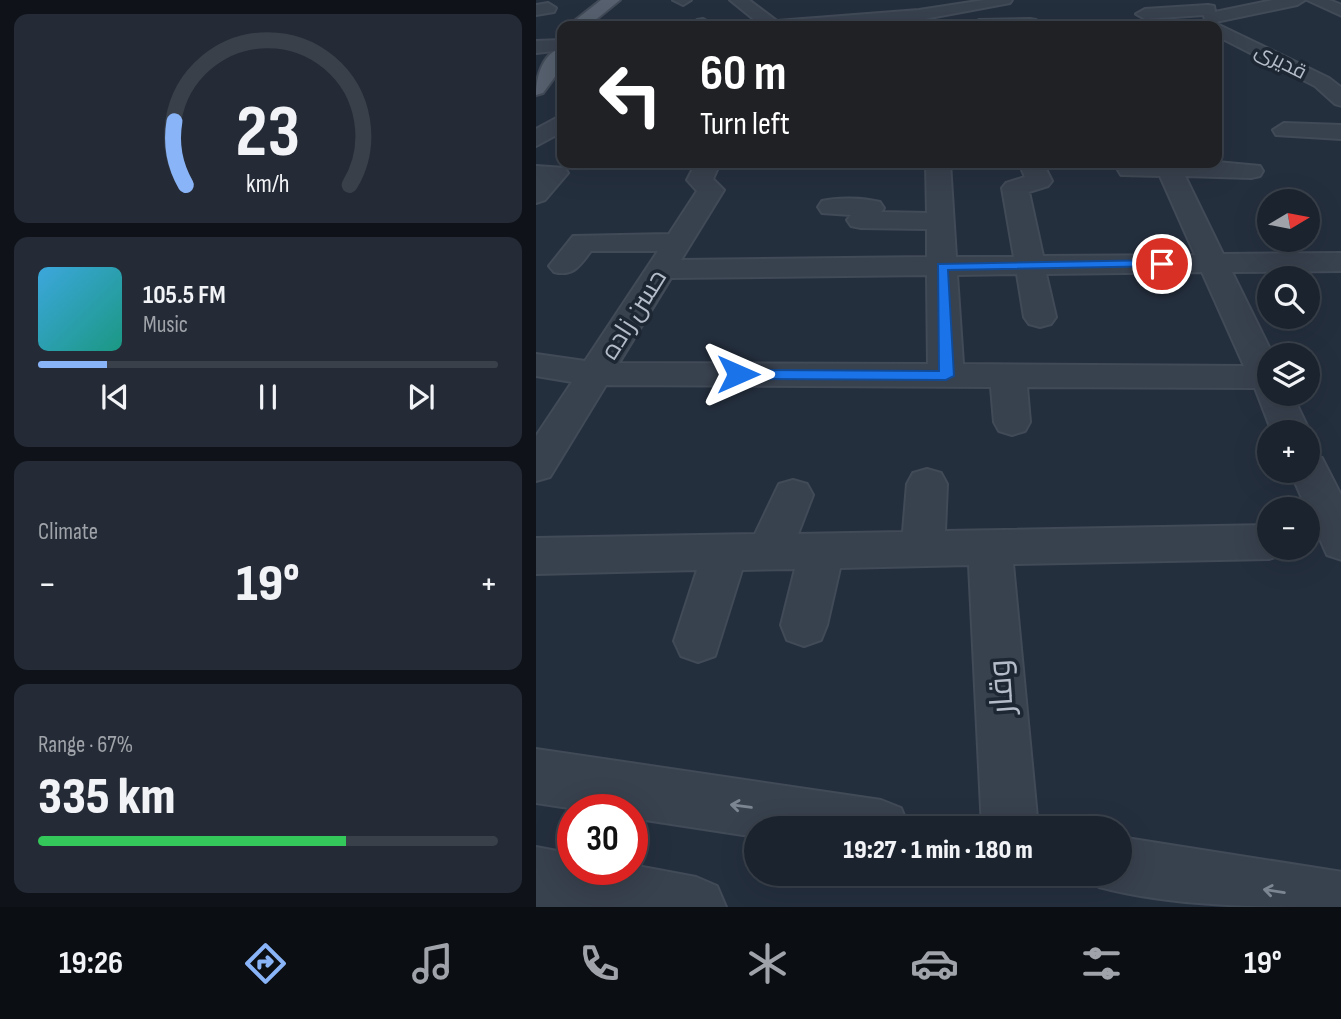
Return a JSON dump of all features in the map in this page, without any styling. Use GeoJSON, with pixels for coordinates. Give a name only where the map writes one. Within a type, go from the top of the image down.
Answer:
{"type":"FeatureCollection","features":[{"type":"Feature","properties":{"kind":"main road"},"geometry":{"type":"LineString","coordinates":[[584,21],[612,0]]}},
{"type":"Feature","properties":{"kind":"main road"},"geometry":{"type":"LineString","coordinates":[[597,21],[624,0]]}},
{"type":"Feature","properties":{"kind":"main road"},"geometry":{"type":"LineString","coordinates":[[536,71],[557,50]]}},
{"type":"Feature","properties":{"kind":"main road"},"geometry":{"type":"LineString","coordinates":[[536,89],[557,53]]}},
{"type":"Feature","properties":{"kind":"street"},"geometry":{"type":"LineString","coordinates":[[738,0],[768,21]]}},
{"type":"Feature","properties":{"kind":"street"},"geometry":{"type":"LineString","coordinates":[[866,0],[897,16]]}},
{"type":"Feature","properties":{"kind":"street","name":"قدیری"},"geometry":{"type":"LineString","coordinates":[[1189,0],[1212,21]]}},
{"type":"Feature","properties":{"kind":"street"},"geometry":{"type":"LineString","coordinates":[[1145,14],[1212,21],[1297,0]]}},
{"type":"Feature","properties":{"kind":"street"},"geometry":{"type":"LineString","coordinates":[[1315,0],[1342,12]]}},
{"type":"Feature","properties":{"kind":"street"},"geometry":{"type":"LineString","coordinates":[[1262,9],[1287,20]]}},
{"type":"Feature","properties":{"kind":"street"},"geometry":{"type":"LineString","coordinates":[[842,20],[983,11],[1019,21]]}},
{"type":"Feature","properties":{"kind":"street","name":"قدیری"},"geometry":{"type":"LineString","coordinates":[[1226,41],[1258,49],[1301,71],[1341,101]]}},
{"type":"Feature","properties":{"kind":"street"},"geometry":{"type":"LineString","coordinates":[[536,47],[557,46]]}},
{"type":"Feature","properties":{"kind":"street"},"geometry":{"type":"LineString","coordinates":[[1258,49],[1294,47]]}},
{"type":"Feature","properties":{"kind":"street"},"geometry":{"type":"LineString","coordinates":[[1258,69],[1342,70]]}},
{"type":"Feature","properties":{"kind":"street"},"geometry":{"type":"LineString","coordinates":[[1341,101],[1286,120],[1342,132]]}},
{"type":"Feature","properties":{"kind":"street"},"geometry":{"type":"LineString","coordinates":[[536,139],[557,125]]}},
{"type":"Feature","properties":{"kind":"street"},"geometry":{"type":"LineString","coordinates":[[536,148],[557,149]]}},
{"type":"Feature","properties":{"kind":"street","name":"حسن زاده"},"geometry":{"type":"LineString","coordinates":[[536,466],[711,190],[700,180],[706,168]]}},
{"type":"Feature","properties":{"kind":"street"},"geometry":{"type":"LineString","coordinates":[[938,168],[946,376]]}},
{"type":"Feature","properties":{"kind":"street"},"geometry":{"type":"LineString","coordinates":[[1033,168],[1039,181],[1015,188],[1040,317]]}},
{"type":"Feature","properties":{"kind":"street"},"geometry":{"type":"LineString","coordinates":[[1130,170],[1145,168]]}},
{"type":"Feature","properties":{"kind":"street"},"geometry":{"type":"LineString","coordinates":[[1168,168],[1257,356]]}},
{"type":"Feature","properties":{"kind":"street"},"geometry":{"type":"LineString","coordinates":[[1209,168],[1251,171]]}},
{"type":"Feature","properties":{"kind":"street"},"geometry":{"type":"LineString","coordinates":[[536,173],[556,173],[536,195]]}},
{"type":"Feature","properties":{"kind":"street"},"geometry":{"type":"LineString","coordinates":[[831,208],[871,208],[861,220],[940,221]]}},
{"type":"Feature","properties":{"kind":"street"},"geometry":{"type":"LineString","coordinates":[[564,266],[583,242],[670,256],[762,280],[854,280],[942,266],[1342,262]]}},
{"type":"Feature","properties":{"kind":"street"},"geometry":{"type":"LineString","coordinates":[[536,365],[595,374],[1008,376],[1257,385]]}},
{"type":"Feature","properties":{"kind":"street"},"geometry":{"type":"LineString","coordinates":[[1008,376],[1012,422]]}},
{"type":"Feature","properties":{"kind":"street"},"geometry":{"type":"LineString","coordinates":[[1315,483],[1341,542],[1320,542]]}},
{"type":"Feature","properties":{"kind":"street"},"geometry":{"type":"LineString","coordinates":[[923,547],[927,484]]}},
{"type":"Feature","properties":{"kind":"street"},"geometry":{"type":"LineString","coordinates":[[769,551],[793,495]]}},
{"type":"Feature","properties":{"kind":"street"},"geometry":{"type":"LineString","coordinates":[[536,556],[1257,542]]}},
{"type":"Feature","properties":{"kind":"street","name":"وقار"},"geometry":{"type":"LineString","coordinates":[[990,546],[1009,816]]}},
{"type":"Feature","properties":{"kind":"street"},"geometry":{"type":"LineString","coordinates":[[804,625],[822,550]]}},
{"type":"Feature","properties":{"kind":"street"},"geometry":{"type":"LineString","coordinates":[[698,641],[725,552]]}},
{"type":"Feature","properties":{"kind":"street"},"geometry":{"type":"LineString","coordinates":[[536,776],[801,816]]}},
{"type":"Feature","properties":{"kind":"street"},"geometry":{"type":"LineString","coordinates":[[1132,868],[1342,902]]}},
{"type":"Feature","properties":{"kind":"street"},"geometry":{"type":"LineString","coordinates":[[536,877],[696,907]]}},
{"type":"Feature","properties":{"kind":"route"},"geometry":{"type":"LineString","coordinates":[[738,374],[946,376],[942,266],[1162,264]]}}]}
